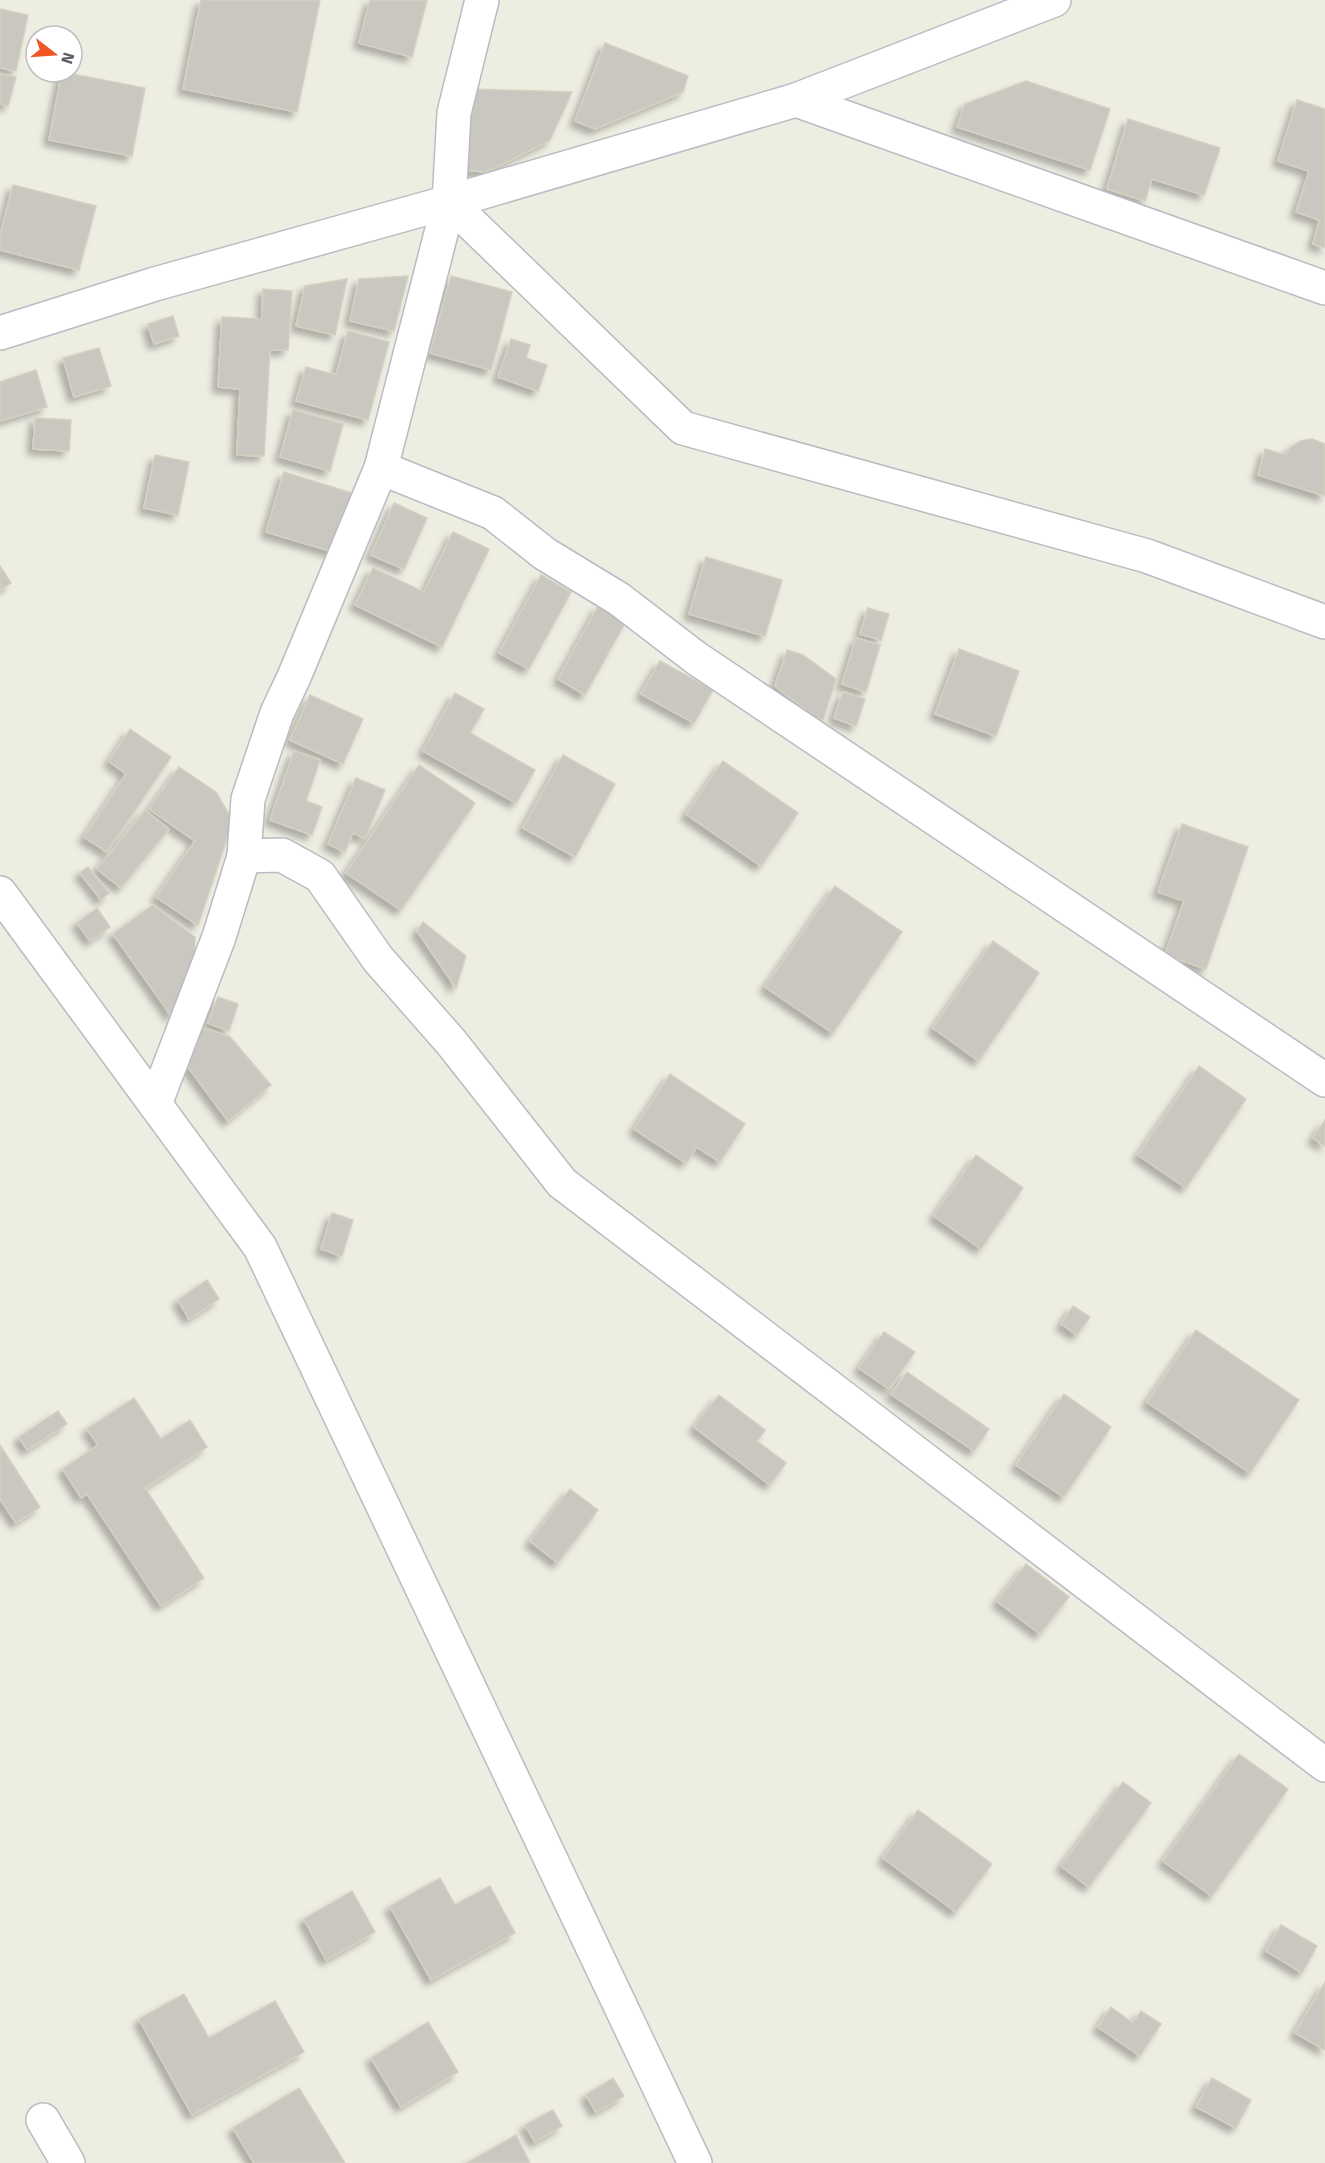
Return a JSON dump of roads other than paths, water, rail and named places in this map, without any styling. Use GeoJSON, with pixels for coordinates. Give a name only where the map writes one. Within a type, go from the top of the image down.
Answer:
{"type":"FeatureCollection","features":[{"type":"Feature","properties":{"kind":"street"},"geometry":{"type":"LineString","coordinates":[[155,1104],[219,937],[244,856],[248,799],[277,713],[381,468],[449,202],[454,114],[482,0]]}},
{"type":"Feature","properties":{"kind":"street"},"geometry":{"type":"LineString","coordinates":[[0,333],[154,284],[449,202],[796,100],[1054,0]]}},
{"type":"Feature","properties":{"kind":"street"},"geometry":{"type":"LineString","coordinates":[[796,100],[1325,288]]}},
{"type":"Feature","properties":{"kind":"street"},"geometry":{"type":"LineString","coordinates":[[449,202],[683,428],[1147,556],[1325,621]]}},
{"type":"Feature","properties":{"kind":"street"},"geometry":{"type":"LineString","coordinates":[[381,468],[493,513],[545,554],[619,599],[696,658],[1325,1080]]}},
{"type":"Feature","properties":{"kind":"street"},"geometry":{"type":"LineString","coordinates":[[244,856],[282,855],[320,876],[378,959],[452,1042],[562,1183],[1325,1765]]}},
{"type":"Feature","properties":{"kind":"street"},"geometry":{"type":"LineString","coordinates":[[0,893],[260,1247],[695,2163]]}},
{"type":"Feature","properties":{"kind":"street"},"geometry":{"type":"LineString","coordinates":[[43,2120],[68,2163]]}}]}
